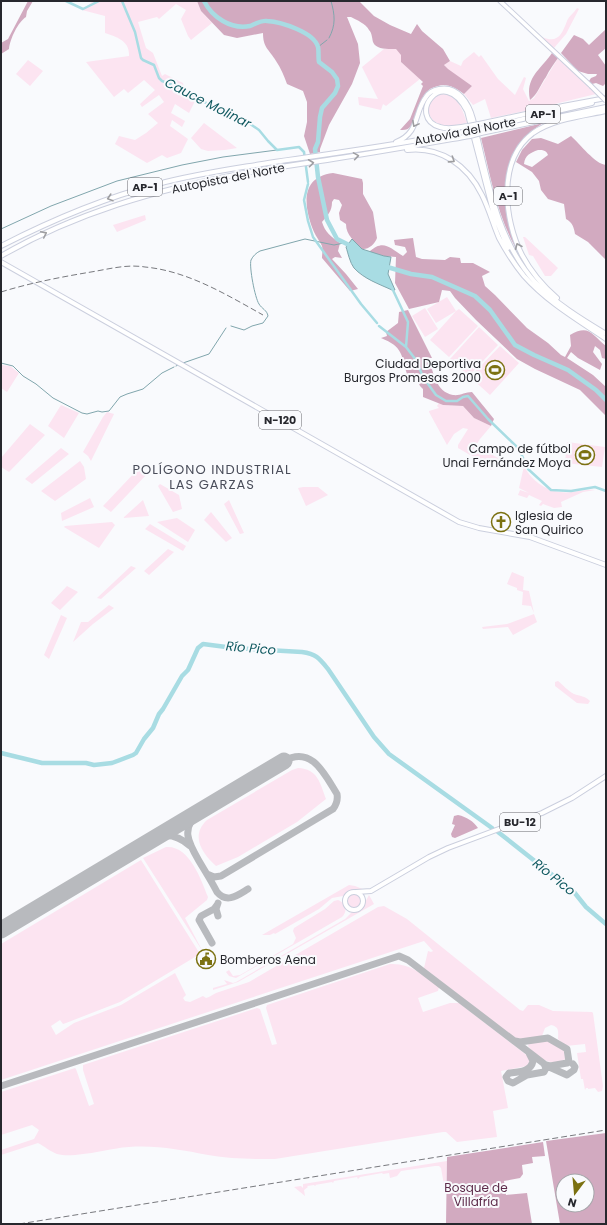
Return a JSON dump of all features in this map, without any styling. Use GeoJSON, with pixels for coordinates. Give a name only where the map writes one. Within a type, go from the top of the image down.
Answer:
{"type":"FeatureCollection","features":[{"type":"Feature","properties":{"kind":"highway"},"geometry":{"type":"LineString","coordinates":[[393,145],[405,137],[414,127],[423,102],[429,93],[438,89],[446,88],[452,90],[462,98],[469,107],[500,221],[516,257],[535,282],[548,294],[606,334]]}},
{"type":"Feature","properties":{"kind":"highway","name":"A-1"},"geometry":{"type":"LineString","coordinates":[[606,100],[563,106],[480,129],[469,131],[438,127],[426,114],[426,106],[430,98],[436,94],[446,92],[458,97],[470,118],[490,201],[500,231],[511,254],[533,285],[558,306],[606,339]]}},
{"type":"Feature","properties":{"kind":"highway","name":"Autovía del Norte"},"geometry":{"type":"LineString","coordinates":[[322,155],[393,145],[606,107]]}},
{"type":"Feature","properties":{"kind":"highway","name":"A-1"},"geometry":{"type":"LineString","coordinates":[[606,111],[556,123],[542,128],[530,136],[519,148],[513,160],[509,175],[508,197],[510,219],[516,240],[522,256],[532,270],[542,283],[566,305],[606,334]]}},
{"type":"Feature","properties":{"kind":"highway","name":"Autovía del Norte"},"geometry":{"type":"LineString","coordinates":[[324,161],[387,151],[469,131]]}},
{"type":"Feature","properties":{"kind":"highway"},"geometry":{"type":"LineString","coordinates":[[387,151],[419,149],[434,151],[444,155],[458,164],[471,178],[482,195],[499,237],[507,252],[514,263],[533,285]]}},
{"type":"Feature","properties":{"kind":"highway","name":"Autopista del Norte"},"geometry":{"type":"LineString","coordinates":[[1,246],[79,209],[143,188],[214,172],[322,155]]}},
{"type":"Feature","properties":{"kind":"highway","name":"Autopista del Norte"},"geometry":{"type":"LineString","coordinates":[[1,256],[68,223],[136,198],[210,180],[324,161]]}},
{"type":"Feature","properties":{"kind":"highway","name":"N-120"},"geometry":{"type":"LineString","coordinates":[[1,262],[451,517],[475,527],[534,539],[606,565]]}},
{"type":"Feature","properties":{"kind":"highway","name":"BU-12"},"geometry":{"type":"LineString","coordinates":[[362,904],[371,891],[439,852],[459,843],[542,813],[572,798],[606,776]]}},
{"type":"Feature","properties":{"kind":"highway","name":"BU-12"},"geometry":{"type":"LineString","coordinates":[[356,892],[371,891]]}},
{"type":"Feature","properties":{"kind":"highway"},"geometry":{"type":"LineString","coordinates":[[351,892],[356,892],[361,896],[362,904],[359,908],[354,910],[349,909],[345,900],[347,895],[351,892]]}},
{"type":"Feature","properties":{"kind":"main road"},"geometry":{"type":"LineString","coordinates":[[500,1],[606,100]]}},
{"type":"Feature","properties":{"kind":"shaded area"},"geometry":{"type":"Polygon","coordinates":[[[93,1],[197,1],[201,11],[212,23],[191,40],[181,19],[186,10],[176,4],[159,19],[157,17],[138,22],[146,48],[153,53],[162,76],[165,74],[183,83],[184,88],[197,97],[189,113],[175,104],[171,113],[185,121],[182,127],[172,120],[170,126],[188,139],[181,153],[167,158],[162,155],[147,163],[115,144],[119,136],[135,140],[158,123],[148,114],[164,102],[159,95],[142,107],[140,104],[155,90],[144,80],[128,93],[124,89],[114,97],[86,62],[129,56],[129,51],[122,40],[105,33],[105,16],[82,10],[93,1]]]}},
{"type":"Feature","properties":{"kind":"shaded area"},"geometry":{"type":"Polygon","coordinates":[[[577,8],[579,9],[566,34],[554,48],[542,37],[552,39],[559,36],[568,19],[577,8]]]}},
{"type":"Feature","properties":{"kind":"shaded area"},"geometry":{"type":"Polygon","coordinates":[[[384,49],[396,49],[402,55],[401,62],[420,79],[386,106],[383,104],[381,110],[359,105],[358,97],[378,99],[362,67],[384,49]]]}},
{"type":"Feature","properties":{"kind":"shaded area"},"geometry":{"type":"Polygon","coordinates":[[[474,52],[479,57],[481,55],[498,79],[515,95],[524,77],[526,78],[523,89],[529,101],[534,98],[558,58],[596,94],[491,118],[485,99],[473,105],[464,94],[472,86],[448,70],[444,65],[450,61],[461,66],[463,61],[474,52]]]}},
{"type":"Feature","properties":{"kind":"shaded area"},"geometry":{"type":"Polygon","coordinates":[[[28,60],[43,71],[30,86],[16,74],[28,60]]]}},
{"type":"Feature","properties":{"kind":"shaded area"},"geometry":{"type":"Polygon","coordinates":[[[447,94],[455,99],[464,113],[467,123],[446,126],[434,121],[429,113],[430,104],[436,96],[447,94]]]}},
{"type":"Feature","properties":{"kind":"shaded area"},"geometry":{"type":"Polygon","coordinates":[[[204,123],[237,148],[208,151],[201,149],[191,138],[204,123]]]}},
{"type":"Feature","properties":{"kind":"shaded area"},"geometry":{"type":"Polygon","coordinates":[[[145,215],[146,220],[117,232],[113,225],[145,215]]]}},
{"type":"Feature","properties":{"kind":"shaded area"},"geometry":{"type":"Polygon","coordinates":[[[523,237],[525,237],[558,268],[551,276],[545,276],[533,256],[529,255],[523,237]]]}},
{"type":"Feature","properties":{"kind":"shaded area"},"geometry":{"type":"Polygon","coordinates":[[[447,297],[456,311],[436,323],[427,309],[447,297]]]}},
{"type":"Feature","properties":{"kind":"shaded area","name":"Ciudad Deportiva Burgos Promesas 2000"},"geometry":{"type":"Polygon","coordinates":[[[425,308],[438,329],[425,337],[412,316],[425,308]]]}},
{"type":"Feature","properties":{"kind":"shaded area","name":"Ciudad Deportiva Burgos Promesas 2000"},"geometry":{"type":"Polygon","coordinates":[[[459,309],[478,326],[449,357],[430,340],[459,309]]]}},
{"type":"Feature","properties":{"kind":"shaded area","name":"Ciudad Deportiva Burgos Promesas 2000"},"geometry":{"type":"Polygon","coordinates":[[[479,327],[498,345],[469,376],[450,359],[479,327]]]}},
{"type":"Feature","properties":{"kind":"shaded area","name":"Ciudad Deportiva Burgos Promesas 2000"},"geometry":{"type":"Polygon","coordinates":[[[500,346],[519,363],[490,395],[470,377],[500,346]]]}},
{"type":"Feature","properties":{"kind":"shaded area"},"geometry":{"type":"Polygon","coordinates":[[[1,365],[10,366],[19,373],[7,392],[1,388],[1,365]]]}},
{"type":"Feature","properties":{"kind":"shaded area"},"geometry":{"type":"Polygon","coordinates":[[[439,403],[443,405],[463,406],[474,418],[491,426],[480,439],[470,455],[458,448],[458,445],[468,429],[463,428],[454,434],[447,445],[429,412],[439,408],[437,406],[439,403]]]}},
{"type":"Feature","properties":{"kind":"shaded area"},"geometry":{"type":"Polygon","coordinates":[[[61,405],[79,413],[64,438],[48,426],[61,405]]]}},
{"type":"Feature","properties":{"kind":"shaded area"},"geometry":{"type":"Polygon","coordinates":[[[107,412],[114,414],[91,461],[83,452],[107,412]]]}},
{"type":"Feature","properties":{"kind":"shaded area"},"geometry":{"type":"Polygon","coordinates":[[[30,424],[45,435],[9,472],[1,467],[1,458],[30,424]]]}},
{"type":"Feature","properties":{"kind":"shaded area","name":"Campo de fútbol Unai Fernández Moya"},"geometry":{"type":"Polygon","coordinates":[[[567,442],[605,447],[602,467],[565,463],[567,442]]]}},
{"type":"Feature","properties":{"kind":"shaded area"},"geometry":{"type":"Polygon","coordinates":[[[478,447],[498,458],[491,470],[491,467],[487,464],[485,466],[471,455],[473,452],[476,453],[475,451],[478,447]]]}},
{"type":"Feature","properties":{"kind":"shaded area"},"geometry":{"type":"Polygon","coordinates":[[[61,448],[69,454],[32,484],[25,479],[61,448]]]}},
{"type":"Feature","properties":{"kind":"shaded area"},"geometry":{"type":"Polygon","coordinates":[[[80,461],[84,467],[86,479],[55,501],[41,491],[80,461]]]}},
{"type":"Feature","properties":{"kind":"shaded area"},"geometry":{"type":"Polygon","coordinates":[[[524,466],[538,483],[551,490],[558,492],[573,492],[595,490],[583,492],[561,502],[562,507],[554,508],[543,504],[541,506],[539,505],[542,501],[529,495],[527,498],[518,495],[520,490],[529,493],[519,488],[524,466]]]}},
{"type":"Feature","properties":{"kind":"shaded area"},"geometry":{"type":"Polygon","coordinates":[[[139,468],[147,474],[111,512],[103,506],[139,468]]]}},
{"type":"Feature","properties":{"kind":"shaded area"},"geometry":{"type":"Polygon","coordinates":[[[160,484],[179,495],[182,509],[173,512],[158,486],[160,484]]]}},
{"type":"Feature","properties":{"kind":"shaded area"},"geometry":{"type":"Polygon","coordinates":[[[318,487],[328,495],[306,506],[298,488],[318,487]]]}},
{"type":"Feature","properties":{"kind":"shaded area"},"geometry":{"type":"Polygon","coordinates":[[[90,498],[94,507],[62,521],[61,513],[90,498]]]}},
{"type":"Feature","properties":{"kind":"shaded area"},"geometry":{"type":"Polygon","coordinates":[[[143,500],[149,516],[123,518],[143,500]]]}},
{"type":"Feature","properties":{"kind":"shaded area"},"geometry":{"type":"Polygon","coordinates":[[[229,500],[244,533],[240,534],[224,504],[229,500]]]}},
{"type":"Feature","properties":{"kind":"shaded area"},"geometry":{"type":"Polygon","coordinates":[[[211,512],[232,538],[226,542],[204,520],[211,512]]]}},
{"type":"Feature","properties":{"kind":"shaded area"},"geometry":{"type":"Polygon","coordinates":[[[177,518],[195,530],[188,542],[157,522],[177,518]]]}},
{"type":"Feature","properties":{"kind":"shaded area"},"geometry":{"type":"Polygon","coordinates":[[[112,522],[115,525],[99,548],[64,527],[65,526],[112,522]]]}},
{"type":"Feature","properties":{"kind":"shaded area"},"geometry":{"type":"Polygon","coordinates":[[[150,524],[186,546],[183,551],[145,529],[150,524]]]}},
{"type":"Feature","properties":{"kind":"shaded area"},"geometry":{"type":"Polygon","coordinates":[[[168,549],[174,552],[149,575],[144,571],[168,549]]]}},
{"type":"Feature","properties":{"kind":"shaded area"},"geometry":{"type":"Polygon","coordinates":[[[131,566],[136,568],[101,599],[97,598],[131,566]]]}},
{"type":"Feature","properties":{"kind":"shaded area"},"geometry":{"type":"Polygon","coordinates":[[[512,572],[524,577],[523,590],[529,591],[534,613],[531,606],[522,605],[523,592],[507,584],[512,572]]]}},
{"type":"Feature","properties":{"kind":"shaded area"},"geometry":{"type":"Polygon","coordinates":[[[67,586],[78,592],[60,610],[51,603],[67,586]]]}},
{"type":"Feature","properties":{"kind":"shaded area"},"geometry":{"type":"Polygon","coordinates":[[[109,605],[114,608],[73,642],[81,622],[88,622],[109,605]]]}},
{"type":"Feature","properties":{"kind":"shaded area"},"geometry":{"type":"Polygon","coordinates":[[[534,614],[537,622],[513,635],[508,627],[483,629],[482,627],[507,624],[534,614]]]}},
{"type":"Feature","properties":{"kind":"shaded area"},"geometry":{"type":"Polygon","coordinates":[[[61,615],[67,618],[49,659],[44,655],[61,615]]]}},
{"type":"Feature","properties":{"kind":"shaded area"},"geometry":{"type":"Polygon","coordinates":[[[558,681],[572,693],[588,699],[590,701],[588,704],[577,703],[555,686],[555,682],[558,681]]]}},
{"type":"Feature","properties":{"kind":"shaded area"},"geometry":{"type":"Polygon","coordinates":[[[298,768],[305,769],[314,774],[320,782],[326,799],[297,822],[238,857],[216,866],[206,856],[200,844],[199,832],[207,820],[292,770],[298,768]]]}},
{"type":"Feature","properties":{"kind":"shaded area"},"geometry":{"type":"Polygon","coordinates":[[[166,847],[181,851],[188,857],[202,881],[208,897],[207,900],[185,918],[203,952],[143,858],[166,847]]]}},
{"type":"Feature","properties":{"kind":"shaded area"},"geometry":{"type":"Polygon","coordinates":[[[141,860],[200,954],[120,1002],[63,1024],[60,1020],[51,1026],[56,1035],[74,1023],[121,1005],[175,973],[186,995],[183,998],[185,1001],[190,1002],[203,996],[206,998],[249,982],[378,907],[384,906],[407,919],[520,1010],[523,1011],[528,1005],[539,1005],[553,1011],[592,1012],[603,1086],[602,1091],[598,1092],[595,1088],[586,1088],[585,1090],[583,1079],[581,1079],[577,1053],[586,1052],[585,1044],[566,1046],[558,1039],[557,1028],[551,1025],[545,1028],[542,1036],[519,1040],[516,1039],[424,968],[428,951],[433,951],[424,941],[1,1080],[1,944],[141,860]]]}},
{"type":"Feature","properties":{"kind":"shaded area"},"geometry":{"type":"Polygon","coordinates":[[[349,885],[365,890],[351,891],[343,896],[332,898],[319,909],[275,934],[262,935],[349,885]]]}},
{"type":"Feature","properties":{"kind":"shaded area"},"geometry":{"type":"Polygon","coordinates":[[[351,894],[357,894],[361,898],[361,904],[357,908],[351,908],[347,904],[347,898],[351,894]]]}},
{"type":"Feature","properties":{"kind":"shaded area"},"geometry":{"type":"Polygon","coordinates":[[[369,895],[374,904],[238,982],[213,990],[213,988],[227,984],[224,980],[233,983],[236,982],[345,919],[351,913],[362,908],[369,895]]]}},
{"type":"Feature","properties":{"kind":"shaded area"},"geometry":{"type":"Polygon","coordinates":[[[338,900],[343,903],[345,907],[345,912],[342,917],[236,978],[229,976],[226,972],[229,970],[233,976],[240,975],[293,944],[296,938],[293,931],[294,928],[325,909],[334,901],[338,900]]]}},
{"type":"Feature","properties":{"kind":"shaded area"},"geometry":{"type":"Polygon","coordinates":[[[390,964],[404,965],[411,968],[422,974],[439,987],[438,991],[418,998],[423,1012],[450,1003],[459,1003],[529,1057],[530,1060],[527,1066],[501,1071],[508,1108],[493,1111],[497,1137],[457,1142],[446,1132],[443,1132],[275,1159],[225,1157],[159,1147],[129,1147],[82,1154],[64,1155],[57,1154],[38,1143],[1,1155],[1,1150],[34,1139],[39,1130],[32,1125],[1,1135],[1,1092],[75,1068],[89,1106],[94,1104],[83,1070],[83,1065],[257,1008],[260,1009],[272,1045],[277,1044],[266,1008],[267,1005],[390,964]]]}},
{"type":"Feature","properties":{"kind":"shaded area"},"geometry":{"type":"Polygon","coordinates":[[[546,1040],[551,1041],[564,1050],[565,1059],[550,1062],[535,1054],[528,1046],[529,1043],[546,1040]]]}},
{"type":"Feature","properties":{"kind":"shaded area"},"geometry":{"type":"Polygon","coordinates":[[[447,1161],[446,1191],[441,1168],[439,1166],[401,1171],[397,1176],[390,1178],[389,1173],[382,1173],[360,1177],[358,1179],[357,1177],[334,1181],[333,1183],[307,1186],[308,1187],[304,1190],[305,1196],[294,1187],[301,1186],[303,1188],[303,1184],[447,1161]]]}},
{"type":"Feature","properties":{"kind":"green space"},"geometry":{"type":"Polygon","coordinates":[[[28,1],[33,1],[27,11],[26,17],[15,31],[9,49],[1,54],[1,43],[8,39],[28,1]]]}},
{"type":"Feature","properties":{"kind":"green space"},"geometry":{"type":"Polygon","coordinates":[[[197,1],[359,1],[374,16],[411,34],[417,24],[422,31],[443,49],[450,61],[444,65],[472,86],[464,94],[455,88],[448,86],[441,85],[430,89],[425,93],[422,99],[413,124],[405,130],[400,130],[410,119],[423,86],[421,84],[423,82],[401,62],[401,55],[396,49],[383,48],[375,45],[371,33],[366,26],[351,17],[347,17],[358,44],[360,63],[352,84],[329,125],[320,152],[310,154],[304,136],[307,122],[307,102],[303,91],[287,84],[279,66],[265,45],[263,33],[237,38],[224,35],[201,11],[197,1]]]}},
{"type":"Feature","properties":{"kind":"green space"},"geometry":{"type":"Polygon","coordinates":[[[606,29],[606,48],[598,55],[606,66],[606,83],[603,86],[596,83],[592,84],[589,81],[597,74],[588,74],[578,71],[561,53],[574,35],[583,39],[589,45],[606,29]]]}},
{"type":"Feature","properties":{"kind":"green space"},"geometry":{"type":"Polygon","coordinates":[[[552,53],[558,58],[533,98],[530,100],[529,92],[532,80],[552,53]]]}},
{"type":"Feature","properties":{"kind":"green space"},"geometry":{"type":"Polygon","coordinates":[[[543,123],[530,132],[516,149],[508,172],[509,220],[526,265],[509,235],[503,220],[493,188],[481,138],[543,123]]]}},
{"type":"Feature","properties":{"kind":"green space"},"geometry":{"type":"Polygon","coordinates":[[[571,136],[592,157],[606,165],[606,260],[588,242],[575,234],[572,225],[566,219],[564,204],[548,199],[541,190],[539,181],[532,172],[516,162],[522,150],[532,139],[541,138],[558,144],[571,136]],[[538,150],[525,158],[524,164],[532,167],[548,155],[543,150],[538,150]]]}},
{"type":"Feature","properties":{"kind":"green space"},"geometry":{"type":"Polygon","coordinates":[[[333,173],[362,179],[363,194],[373,212],[377,238],[375,242],[367,249],[362,249],[349,235],[346,224],[340,220],[339,213],[342,205],[339,200],[334,199],[329,213],[322,222],[329,234],[340,243],[338,251],[342,258],[335,257],[332,259],[358,289],[350,291],[322,258],[322,246],[314,232],[308,213],[307,195],[309,187],[314,181],[322,176],[333,173]]]}},
{"type":"Feature","properties":{"kind":"green space"},"geometry":{"type":"Polygon","coordinates":[[[413,238],[416,257],[422,259],[445,260],[450,257],[460,258],[461,263],[473,263],[490,272],[482,276],[485,286],[527,328],[548,343],[561,355],[565,357],[571,346],[570,335],[582,330],[586,330],[593,334],[606,346],[606,359],[602,358],[600,350],[595,346],[593,352],[602,364],[600,370],[578,358],[571,352],[567,358],[593,375],[606,387],[606,416],[580,390],[517,359],[476,320],[450,291],[442,290],[439,302],[409,309],[395,283],[396,257],[384,256],[369,252],[382,245],[390,247],[403,256],[407,252],[405,247],[395,245],[394,240],[413,238]]]}},
{"type":"Feature","properties":{"kind":"green space"},"geometry":{"type":"Polygon","coordinates":[[[408,310],[432,358],[429,358],[439,386],[447,393],[453,395],[472,392],[494,419],[491,426],[474,418],[463,406],[443,405],[423,397],[423,389],[414,373],[407,374],[400,352],[394,345],[381,338],[387,336],[386,332],[398,323],[399,312],[408,310]]]}},
{"type":"Feature","properties":{"kind":"green space"},"geometry":{"type":"Polygon","coordinates":[[[458,815],[470,820],[478,828],[455,838],[452,837],[451,834],[455,825],[452,824],[454,816],[458,815]]]}},
{"type":"Feature","properties":{"kind":"green space"},"geometry":{"type":"Polygon","coordinates":[[[606,1133],[606,1224],[560,1224],[558,1213],[595,1213],[595,1173],[555,1173],[555,1194],[546,1141],[606,1133]]]}},
{"type":"Feature","properties":{"kind":"green space","name":"Bosque de Villafría"},"geometry":{"type":"Polygon","coordinates":[[[543,1142],[545,1156],[532,1157],[533,1163],[522,1165],[523,1174],[520,1178],[504,1181],[506,1195],[527,1193],[532,1224],[446,1224],[447,1157],[543,1142]]]}},
{"type":"Feature","properties":{"kind":"water"},"geometry":{"type":"Polygon","coordinates":[[[352,239],[362,249],[391,257],[388,274],[395,290],[372,281],[354,268],[350,261],[346,247],[352,239]]]}},
{"type":"Feature","properties":{"kind":"waterway","name":"Cauce Molinar"},"geometry":{"type":"LineString","coordinates":[[66,1],[83,9],[99,1]]}},
{"type":"Feature","properties":{"kind":"waterway","name":"Cauce Molinar"},"geometry":{"type":"LineString","coordinates":[[122,1],[135,32],[141,58],[154,65],[159,78],[162,81],[175,86],[194,98],[243,119],[259,130],[277,150],[299,147],[304,152],[308,182]]}},
{"type":"Feature","properties":{"kind":"waterway"},"geometry":{"type":"LineString","coordinates":[[204,1],[207,7],[217,17],[229,24],[243,27],[263,21],[273,22],[304,32],[315,42],[318,47],[319,62],[332,72],[337,79],[338,86],[335,93],[322,108],[320,117],[318,142],[315,149],[318,177],[327,220],[337,239],[353,247]]}},
{"type":"Feature","properties":{"kind":"waterway"},"geometry":{"type":"LineString","coordinates":[[329,38],[333,29],[334,20],[331,1]]}},
{"type":"Feature","properties":{"kind":"waterway"},"geometry":{"type":"LineString","coordinates":[[318,47],[327,40]]}},
{"type":"Feature","properties":{"kind":"waterway"},"geometry":{"type":"LineString","coordinates":[[1,229],[51,206],[117,181],[182,165],[223,157],[277,150]]}},
{"type":"Feature","properties":{"kind":"waterway","name":"Cauce Molinar"},"geometry":{"type":"LineString","coordinates":[[308,184],[304,200],[313,237],[361,304],[377,323]]}},
{"type":"Feature","properties":{"kind":"waterway"},"geometry":{"type":"LineString","coordinates":[[231,326],[244,330],[263,323],[268,316],[267,312],[257,301],[253,282],[251,260],[257,253],[305,239],[334,245],[344,243]]}},
{"type":"Feature","properties":{"kind":"waterway"},"geometry":{"type":"LineString","coordinates":[[384,266],[411,274],[432,277],[475,296],[490,310],[515,345],[568,370],[596,390],[606,400]]}},
{"type":"Feature","properties":{"kind":"waterway"},"geometry":{"type":"LineString","coordinates":[[392,288],[408,322],[406,347]]}},
{"type":"Feature","properties":{"kind":"waterway","name":"Cauce Molinar"},"geometry":{"type":"LineString","coordinates":[[379,326],[406,347],[416,360],[423,377],[436,395],[446,401],[457,401],[468,396],[488,419],[519,449],[528,469],[551,490],[571,491],[595,487],[606,491]]}},
{"type":"Feature","properties":{"kind":"waterway"},"geometry":{"type":"LineString","coordinates":[[183,363],[209,354],[226,328]]}},
{"type":"Feature","properties":{"kind":"waterway"},"geometry":{"type":"LineString","coordinates":[[1,363],[13,366],[23,376],[36,384],[53,398],[82,413],[87,414],[98,411],[109,411],[120,397],[143,389],[162,373],[174,367]]}},
{"type":"Feature","properties":{"kind":"waterway","name":"Río Pico"},"geometry":{"type":"LineString","coordinates":[[1,753],[42,763],[86,763],[94,765],[112,763],[136,753],[144,739],[153,728],[159,714],[182,676],[188,670],[198,648],[203,644],[234,648],[302,652],[314,655],[320,659],[374,737],[389,754],[492,828]]}},
{"type":"Feature","properties":{"kind":"waterway","name":"Río Pico"},"geometry":{"type":"LineString","coordinates":[[498,832],[574,892],[586,907],[606,924]]}},
{"type":"Feature","properties":{"kind":"taxiway"},"geometry":{"type":"LineString","coordinates":[[207,874],[214,877],[221,876],[333,809],[337,802],[337,794],[328,779],[316,764],[310,759],[302,757],[294,757],[284,761]]}},
{"type":"Feature","properties":{"kind":"taxiway"},"geometry":{"type":"LineString","coordinates":[[200,811],[190,823],[188,829],[189,841],[217,892],[221,896],[229,898],[248,889]]}},
{"type":"Feature","properties":{"kind":"taxiway"},"geometry":{"type":"LineString","coordinates":[[157,837],[166,835],[175,837],[190,846]]}},
{"type":"Feature","properties":{"kind":"taxiway"},"geometry":{"type":"LineString","coordinates":[[218,903],[216,909],[218,916]]}},
{"type":"Feature","properties":{"kind":"taxiway"},"geometry":{"type":"LineString","coordinates":[[212,943],[199,920],[201,916],[214,909],[217,905]]}},
{"type":"Feature","properties":{"kind":"taxiway"},"geometry":{"type":"LineString","coordinates":[[1,1086],[399,956],[408,960],[547,1066],[567,1075],[574,1070],[575,1067],[573,1064]]}},
{"type":"Feature","properties":{"kind":"taxiway"},"geometry":{"type":"LineString","coordinates":[[515,1041],[520,1042],[548,1038],[567,1049],[569,1062],[550,1066],[546,1065]]}},
{"type":"Feature","properties":{"kind":"taxiway"},"geometry":{"type":"LineString","coordinates":[[529,1053],[533,1061],[532,1065],[524,1071],[509,1073],[506,1077],[508,1081],[513,1083],[527,1075],[544,1072],[546,1068],[544,1064]]}},
{"type":"Feature","properties":{"kind":"runway"},"geometry":{"type":"LineString","coordinates":[[1,930],[284,761]]}},
{"type":"Feature","properties":{"kind":"railway"},"geometry":{"type":"LineString","coordinates":[[1,292],[68,276],[118,267],[138,266],[177,273],[207,285],[263,315]]}},
{"type":"Feature","properties":{"kind":"railway"},"geometry":{"type":"LineString","coordinates":[[19,1224],[606,1130]]}},
{"type":"Feature","properties":{"kind":"place","name":"Ciudad Deportiva Burgos Promesas 2000"},"geometry":{"type":"Point","coordinates":[495,370]}},
{"type":"Feature","properties":{"kind":"place","name":"Campo de fútbol Unai Fernández Moya"},"geometry":{"type":"Point","coordinates":[585,455]}},
{"type":"Feature","properties":{"kind":"place","name":"Iglesia de San Quirico"},"geometry":{"type":"Point","coordinates":[501,522]}},
{"type":"Feature","properties":{"kind":"place","name":"Bomberos Aena"},"geometry":{"type":"Point","coordinates":[206,959]}},
{"type":"Feature","properties":{"kind":"district","name":"POLÍGONO INDUSTRIAL LAS GARZAS"},"geometry":{"type":"Point","coordinates":[212,476]}}]}
